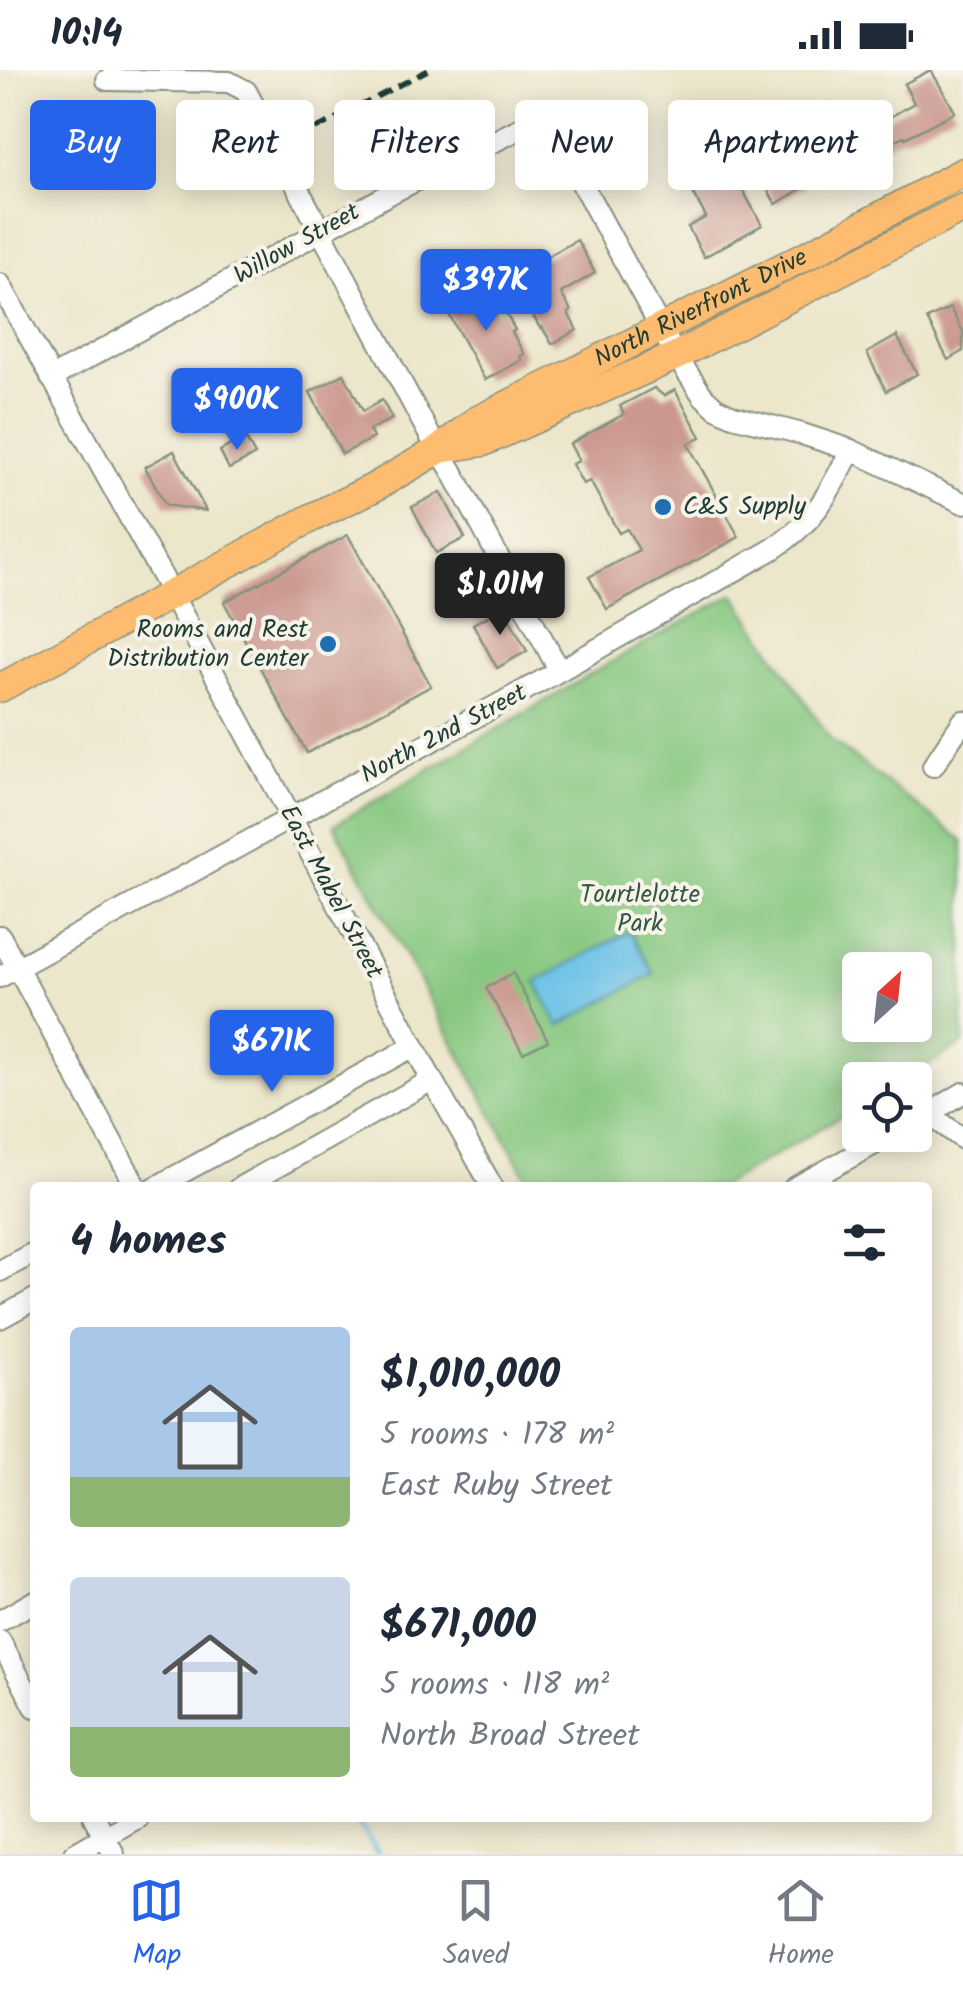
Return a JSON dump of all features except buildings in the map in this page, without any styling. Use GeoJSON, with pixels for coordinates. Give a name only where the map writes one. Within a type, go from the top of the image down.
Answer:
{"type":"FeatureCollection","features":[{"type":"Feature","properties":{"kind":"main road","name":"North Riverfront Drive"},"geometry":{"type":"LineString","coordinates":[[0,688],[373,488],[440,449],[476,421],[963,172]]}},
{"type":"Feature","properties":{"kind":"main road","name":"North Riverfront Drive"},"geometry":{"type":"LineString","coordinates":[[440,449],[483,442],[676,356],[963,208]]}},
{"type":"Feature","properties":{"kind":"street"},"geometry":{"type":"LineString","coordinates":[[107,80],[230,82],[246,91],[559,670]]}},
{"type":"Feature","properties":{"kind":"street","name":"Willow Street"},"geometry":{"type":"LineString","coordinates":[[51,378],[395,191],[545,116],[661,328]]}},
{"type":"Feature","properties":{"kind":"street","name":"East Mabel Street"},"geometry":{"type":"LineString","coordinates":[[0,284],[491,1182]]}},
{"type":"Feature","properties":{"kind":"street"},"geometry":{"type":"LineString","coordinates":[[661,328],[703,396],[716,408],[851,450],[963,503]]}},
{"type":"Feature","properties":{"kind":"street","name":"North 2nd Street"},"geometry":{"type":"LineString","coordinates":[[8,973],[794,536],[826,499],[851,450]]}},
{"type":"Feature","properties":{"kind":"street"},"geometry":{"type":"LineString","coordinates":[[933,766],[963,721]]}},
{"type":"Feature","properties":{"kind":"street"},"geometry":{"type":"LineString","coordinates":[[0,936],[8,973],[133,1182]]}},
{"type":"Feature","properties":{"kind":"street"},"geometry":{"type":"LineString","coordinates":[[165,1182],[414,1046]]}},
{"type":"Feature","properties":{"kind":"street"},"geometry":{"type":"LineString","coordinates":[[249,1182],[432,1080]]}},
{"type":"Feature","properties":{"kind":"street"},"geometry":{"type":"LineString","coordinates":[[932,1112],[963,1092]]}},
{"type":"Feature","properties":{"kind":"street"},"geometry":{"type":"LineString","coordinates":[[932,1123],[963,1139]]}},
{"type":"Feature","properties":{"kind":"street"},"geometry":{"type":"LineString","coordinates":[[805,1182],[860,1152]]}},
{"type":"Feature","properties":{"kind":"street"},"geometry":{"type":"LineString","coordinates":[[0,1271],[30,1255]]}},
{"type":"Feature","properties":{"kind":"street"},"geometry":{"type":"LineString","coordinates":[[0,1318],[30,1302]]}},
{"type":"Feature","properties":{"kind":"street"},"geometry":{"type":"LineString","coordinates":[[0,1620],[30,1605]]}},
{"type":"Feature","properties":{"kind":"street"},"geometry":{"type":"LineString","coordinates":[[0,1640],[30,1697]]}},
{"type":"Feature","properties":{"kind":"street"},"geometry":{"type":"LineString","coordinates":[[74,1854],[130,1822]]}},
{"type":"Feature","properties":{"kind":"green space","name":"Tourtlelotte Park"},"geometry":{"type":"Polygon","coordinates":[[[734,594],[831,740],[963,841],[963,1044],[932,1062],[842,1062],[842,1116],[729,1182],[529,1182],[334,825],[734,594]]]}},
{"type":"Feature","properties":{"kind":"water"},"geometry":{"type":"Polygon","coordinates":[[[630,931],[654,974],[559,1026],[536,982],[630,931]]]}},
{"type":"Feature","properties":{"kind":"waterway"},"geometry":{"type":"LineString","coordinates":[[358,1822],[378,1854]]}},
{"type":"Feature","properties":{"kind":"railway"},"geometry":{"type":"LineString","coordinates":[[314,130],[428,70]]}},
{"type":"Feature","properties":{"kind":"place","name":"C&S Supply"},"geometry":{"type":"Point","coordinates":[663,507]}},
{"type":"Feature","properties":{"kind":"place","name":"Rooms and Rest Distribution Center"},"geometry":{"type":"Point","coordinates":[328,644]}}]}
